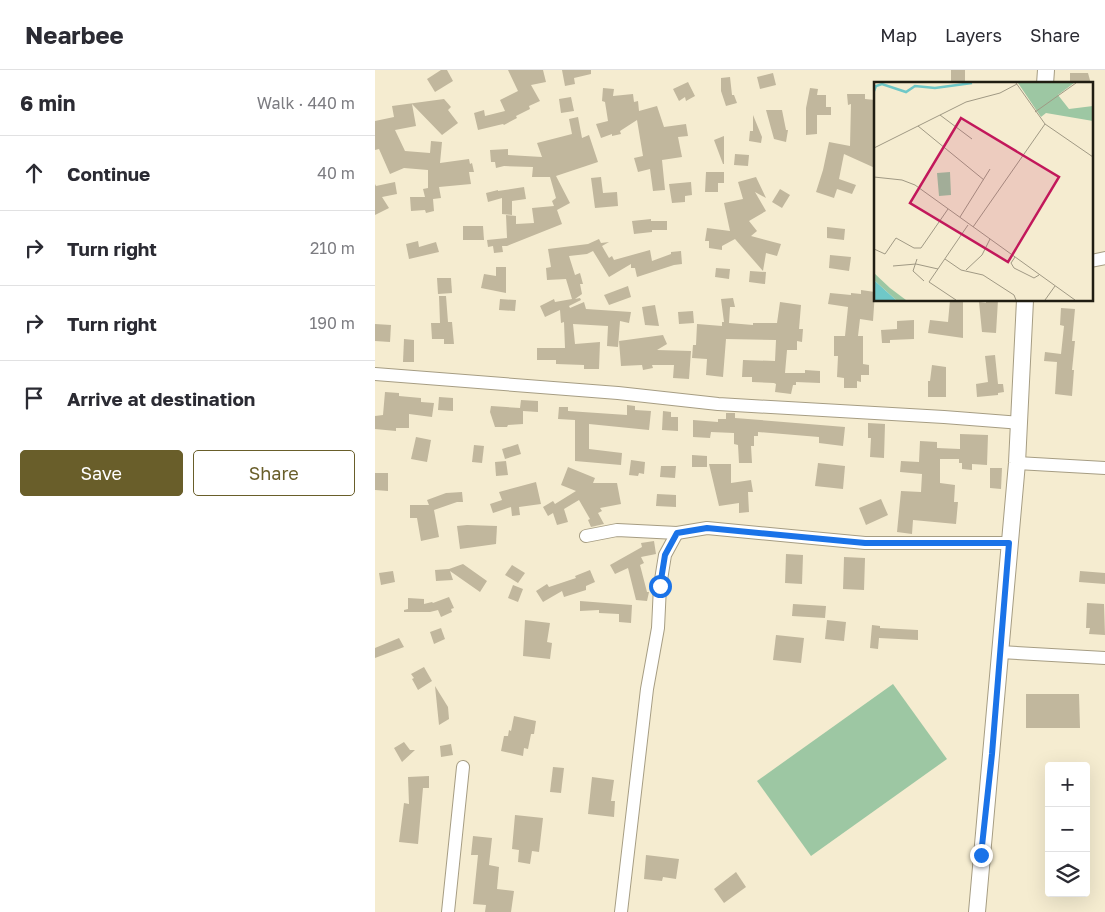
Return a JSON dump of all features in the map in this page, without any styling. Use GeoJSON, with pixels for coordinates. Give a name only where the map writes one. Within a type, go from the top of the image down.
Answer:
{"type":"FeatureCollection","features":[{"type":"Feature","properties":{"kind":"main road"},"geometry":{"type":"LineString","coordinates":[[977,912],[1017,463],[1025,301]]}},
{"type":"Feature","properties":{"kind":"street"},"geometry":{"type":"LineString","coordinates":[[375,374],[618,393],[718,404],[1020,423]]}},
{"type":"Feature","properties":{"kind":"street"},"geometry":{"type":"LineString","coordinates":[[1017,463],[1105,468]]}},
{"type":"Feature","properties":{"kind":"street"},"geometry":{"type":"LineString","coordinates":[[586,536],[617,530],[677,533],[707,528],[865,543],[1009,543]]}},
{"type":"Feature","properties":{"kind":"street"},"geometry":{"type":"LineString","coordinates":[[621,912],[647,689],[658,628],[660,586],[665,555],[677,533]]}},
{"type":"Feature","properties":{"kind":"street"},"geometry":{"type":"LineString","coordinates":[[1000,652],[1105,658]]}},
{"type":"Feature","properties":{"kind":"street"},"geometry":{"type":"LineString","coordinates":[[448,912],[463,767]]}},
{"type":"Feature","properties":{"kind":"green space"},"geometry":{"type":"Polygon","coordinates":[[[893,684],[947,759],[811,856],[757,781],[893,684]]]}},
{"type":"Feature","properties":{"kind":"building"},"geometry":{"type":"Polygon","coordinates":[[[441,70],[447,70],[453,81],[435,92],[427,79],[441,70]]]}},
{"type":"Feature","properties":{"kind":"building"},"geometry":{"type":"Polygon","coordinates":[[[508,70],[543,70],[546,82],[531,85],[540,101],[529,106],[530,109],[504,125],[478,130],[474,113],[484,110],[485,116],[505,111],[500,100],[518,91],[508,70]]]}},
{"type":"Feature","properties":{"kind":"building"},"geometry":{"type":"Polygon","coordinates":[[[562,70],[591,70],[591,74],[574,78],[575,84],[565,86],[562,70]]]}},
{"type":"Feature","properties":{"kind":"building"},"geometry":{"type":"Polygon","coordinates":[[[951,70],[965,70],[965,82],[951,82],[951,70]]]}},
{"type":"Feature","properties":{"kind":"building"},"geometry":{"type":"Polygon","coordinates":[[[773,73],[776,85],[760,89],[757,77],[773,73]]]}},
{"type":"Feature","properties":{"kind":"building"},"geometry":{"type":"Polygon","coordinates":[[[1070,73],[1088,73],[1090,82],[1070,82],[1070,73]]]}},
{"type":"Feature","properties":{"kind":"building"},"geometry":{"type":"Polygon","coordinates":[[[730,77],[732,95],[734,95],[737,103],[726,106],[721,91],[721,78],[730,77]]]}},
{"type":"Feature","properties":{"kind":"building"},"geometry":{"type":"Polygon","coordinates":[[[688,82],[695,96],[686,101],[685,97],[679,101],[673,89],[688,82]]]}},
{"type":"Feature","properties":{"kind":"building"},"geometry":{"type":"Polygon","coordinates":[[[603,88],[614,89],[613,96],[633,94],[634,102],[638,101],[639,111],[657,106],[664,127],[686,124],[688,136],[678,137],[682,157],[662,160],[665,190],[653,191],[650,169],[638,172],[634,158],[643,156],[637,120],[620,131],[621,134],[612,136],[612,134],[601,138],[596,124],[608,121],[605,102],[602,101],[603,88]]]}},
{"type":"Feature","properties":{"kind":"building"},"geometry":{"type":"Polygon","coordinates":[[[810,88],[818,89],[817,95],[826,95],[826,107],[831,107],[831,115],[817,115],[817,134],[806,135],[806,108],[810,88]]]}},
{"type":"Feature","properties":{"kind":"building"},"geometry":{"type":"Polygon","coordinates":[[[847,94],[865,94],[865,99],[874,100],[874,168],[844,154],[839,179],[856,185],[852,194],[837,189],[834,198],[816,192],[829,142],[850,146],[851,104],[848,105],[847,94]]]}},
{"type":"Feature","properties":{"kind":"building"},"geometry":{"type":"Polygon","coordinates":[[[571,97],[574,111],[561,113],[559,99],[571,97]]]}},
{"type":"Feature","properties":{"kind":"building"},"geometry":{"type":"Polygon","coordinates":[[[444,99],[451,107],[448,110],[458,123],[442,135],[412,104],[416,126],[395,130],[405,151],[430,153],[431,141],[442,142],[440,163],[469,159],[474,172],[469,172],[471,184],[439,187],[441,198],[433,199],[434,211],[426,213],[425,210],[411,211],[410,197],[425,197],[423,189],[428,188],[428,170],[404,168],[390,174],[379,149],[375,150],[375,121],[394,117],[392,106],[444,99]]]}},
{"type":"Feature","properties":{"kind":"building"},"geometry":{"type":"Polygon","coordinates":[[[766,110],[782,110],[786,130],[788,130],[786,142],[774,139],[766,110]]]}},
{"type":"Feature","properties":{"kind":"building"},"geometry":{"type":"Polygon","coordinates":[[[753,115],[762,137],[761,143],[749,141],[750,131],[753,131],[753,115]]]}},
{"type":"Feature","properties":{"kind":"building"},"geometry":{"type":"Polygon","coordinates":[[[578,117],[582,138],[589,135],[598,162],[556,176],[570,203],[557,210],[562,224],[507,246],[502,246],[503,252],[494,253],[493,246],[488,247],[487,240],[507,238],[506,215],[516,216],[516,224],[534,223],[532,208],[554,206],[552,201],[556,198],[550,177],[532,177],[533,167],[504,166],[496,168],[495,162],[491,162],[490,150],[508,149],[508,155],[542,157],[537,143],[572,134],[569,119],[578,117]]]}},
{"type":"Feature","properties":{"kind":"building"},"geometry":{"type":"Polygon","coordinates":[[[724,136],[724,164],[723,164],[714,140],[724,136]]]}},
{"type":"Feature","properties":{"kind":"building"},"geometry":{"type":"Polygon","coordinates":[[[735,154],[749,155],[748,166],[734,165],[735,154]]]}},
{"type":"Feature","properties":{"kind":"building"},"geometry":{"type":"Polygon","coordinates":[[[706,172],[724,172],[724,183],[718,183],[718,192],[705,192],[706,172]]]}},
{"type":"Feature","properties":{"kind":"building"},"geometry":{"type":"Polygon","coordinates":[[[601,177],[603,193],[617,192],[618,206],[595,208],[591,178],[601,177]]]}},
{"type":"Feature","properties":{"kind":"building"},"geometry":{"type":"Polygon","coordinates":[[[756,177],[766,198],[755,192],[766,211],[749,221],[757,231],[751,236],[781,244],[777,256],[766,253],[763,271],[735,239],[722,246],[722,250],[709,248],[709,241],[705,241],[707,228],[730,231],[724,203],[743,199],[738,182],[756,177]]]}},
{"type":"Feature","properties":{"kind":"building"},"geometry":{"type":"Polygon","coordinates":[[[395,182],[397,194],[382,197],[389,208],[375,215],[375,184],[376,186],[395,182]]]}},
{"type":"Feature","properties":{"kind":"building"},"geometry":{"type":"Polygon","coordinates":[[[691,182],[692,195],[685,196],[685,202],[672,203],[669,184],[691,182]]]}},
{"type":"Feature","properties":{"kind":"building"},"geometry":{"type":"Polygon","coordinates":[[[524,187],[526,199],[512,201],[512,215],[502,214],[502,198],[488,202],[486,193],[524,187]]]}},
{"type":"Feature","properties":{"kind":"building"},"geometry":{"type":"Polygon","coordinates":[[[780,189],[790,195],[782,208],[772,202],[780,189]]]}},
{"type":"Feature","properties":{"kind":"building"},"geometry":{"type":"Polygon","coordinates":[[[651,219],[651,221],[667,221],[667,230],[652,230],[652,232],[634,234],[632,221],[651,219]]]}},
{"type":"Feature","properties":{"kind":"building"},"geometry":{"type":"Polygon","coordinates":[[[463,226],[483,226],[484,240],[463,240],[463,226]]]}},
{"type":"Feature","properties":{"kind":"building"},"geometry":{"type":"Polygon","coordinates":[[[827,227],[845,229],[844,240],[827,238],[827,227]]]}},
{"type":"Feature","properties":{"kind":"building"},"geometry":{"type":"Polygon","coordinates":[[[599,239],[601,243],[609,242],[602,246],[609,258],[612,256],[614,260],[650,250],[652,261],[671,254],[671,252],[681,251],[682,264],[637,277],[635,268],[631,268],[631,264],[609,277],[593,251],[587,254],[569,256],[575,275],[580,273],[583,284],[580,284],[582,294],[575,299],[580,298],[581,300],[569,306],[570,308],[584,302],[586,309],[631,312],[629,323],[620,321],[618,347],[607,346],[608,326],[573,324],[575,344],[600,342],[599,369],[584,369],[584,365],[556,364],[556,360],[537,360],[537,348],[565,348],[564,322],[561,323],[560,310],[545,317],[540,306],[554,299],[555,302],[572,299],[566,279],[547,280],[546,268],[551,267],[548,249],[588,244],[599,239]]]}},
{"type":"Feature","properties":{"kind":"building"},"geometry":{"type":"Polygon","coordinates":[[[418,241],[419,247],[436,242],[439,252],[409,259],[406,244],[418,241]]]}},
{"type":"Feature","properties":{"kind":"building"},"geometry":{"type":"Polygon","coordinates":[[[830,255],[851,257],[849,271],[829,268],[830,255]]]}},
{"type":"Feature","properties":{"kind":"building"},"geometry":{"type":"Polygon","coordinates":[[[496,267],[506,267],[506,293],[481,288],[484,274],[496,276],[496,267]]]}},
{"type":"Feature","properties":{"kind":"building"},"geometry":{"type":"Polygon","coordinates":[[[716,268],[730,269],[729,279],[715,277],[716,268]]]}},
{"type":"Feature","properties":{"kind":"building"},"geometry":{"type":"Polygon","coordinates":[[[750,271],[766,272],[765,284],[749,282],[750,271]]]}},
{"type":"Feature","properties":{"kind":"building"},"geometry":{"type":"Polygon","coordinates":[[[437,278],[451,278],[452,293],[438,294],[437,278]]]}},
{"type":"Feature","properties":{"kind":"building"},"geometry":{"type":"Polygon","coordinates":[[[628,286],[631,297],[609,305],[604,295],[628,286]]]}},
{"type":"Feature","properties":{"kind":"building"},"geometry":{"type":"Polygon","coordinates":[[[861,290],[874,292],[873,321],[860,319],[858,336],[863,336],[863,364],[869,365],[869,375],[861,375],[861,382],[857,381],[857,388],[844,388],[844,378],[837,377],[838,356],[834,356],[834,336],[845,336],[848,307],[828,304],[830,293],[861,294],[861,290]]]}},
{"type":"Feature","properties":{"kind":"building"},"geometry":{"type":"Polygon","coordinates":[[[439,296],[446,296],[448,322],[452,322],[454,344],[444,344],[444,339],[432,339],[431,323],[440,323],[439,296]]]}},
{"type":"Feature","properties":{"kind":"building"},"geometry":{"type":"Polygon","coordinates":[[[733,298],[735,307],[730,307],[729,323],[753,325],[753,323],[777,323],[780,302],[801,305],[799,329],[803,329],[802,342],[797,341],[797,350],[787,350],[785,373],[805,373],[805,370],[820,371],[820,383],[796,382],[796,385],[793,385],[791,394],[775,392],[776,384],[774,383],[752,382],[752,377],[742,377],[743,360],[775,361],[776,340],[726,339],[723,377],[706,375],[707,359],[692,358],[693,345],[696,345],[697,324],[722,326],[722,322],[724,322],[721,299],[733,298]]]}},
{"type":"Feature","properties":{"kind":"building"},"geometry":{"type":"Polygon","coordinates":[[[500,299],[516,300],[515,311],[499,310],[500,299]]]}},
{"type":"Feature","properties":{"kind":"building"},"geometry":{"type":"Polygon","coordinates":[[[950,301],[963,301],[963,338],[928,333],[930,320],[948,322],[950,301]]]}},
{"type":"Feature","properties":{"kind":"building"},"geometry":{"type":"Polygon","coordinates":[[[986,301],[998,301],[996,333],[982,332],[979,302],[986,303],[986,301]]]}},
{"type":"Feature","properties":{"kind":"building"},"geometry":{"type":"Polygon","coordinates":[[[655,305],[659,326],[645,325],[642,307],[655,305]]]}},
{"type":"Feature","properties":{"kind":"building"},"geometry":{"type":"Polygon","coordinates":[[[1061,308],[1075,309],[1072,341],[1075,341],[1072,396],[1055,394],[1057,362],[1044,361],[1045,352],[1061,354],[1064,326],[1060,325],[1061,308]]]}},
{"type":"Feature","properties":{"kind":"building"},"geometry":{"type":"Polygon","coordinates":[[[693,311],[694,323],[679,324],[678,312],[693,311]]]}},
{"type":"Feature","properties":{"kind":"building"},"geometry":{"type":"Polygon","coordinates":[[[914,320],[914,339],[890,340],[890,343],[882,343],[881,330],[897,329],[897,321],[914,320]]]}},
{"type":"Feature","properties":{"kind":"building"},"geometry":{"type":"Polygon","coordinates":[[[375,324],[391,325],[390,342],[375,341],[375,324]]]}},
{"type":"Feature","properties":{"kind":"building"},"geometry":{"type":"Polygon","coordinates":[[[663,335],[667,344],[657,350],[691,351],[689,379],[673,378],[674,365],[652,365],[653,368],[643,370],[642,365],[621,366],[619,341],[663,335]]]}},
{"type":"Feature","properties":{"kind":"building"},"geometry":{"type":"Polygon","coordinates":[[[404,339],[414,340],[414,362],[403,362],[404,339]]]}},
{"type":"Feature","properties":{"kind":"building"},"geometry":{"type":"Polygon","coordinates":[[[995,355],[998,384],[1003,384],[1004,392],[998,393],[998,395],[977,397],[976,384],[988,382],[985,356],[995,355]]]}},
{"type":"Feature","properties":{"kind":"building"},"geometry":{"type":"Polygon","coordinates":[[[932,365],[946,367],[946,397],[928,397],[928,381],[930,381],[932,365]]]}},
{"type":"Feature","properties":{"kind":"building"},"geometry":{"type":"Polygon","coordinates":[[[385,392],[399,393],[399,396],[421,398],[421,402],[434,403],[432,417],[409,414],[409,428],[396,428],[396,431],[375,429],[375,416],[383,415],[385,392]]]}},
{"type":"Feature","properties":{"kind":"building"},"geometry":{"type":"Polygon","coordinates":[[[439,397],[453,398],[453,411],[438,410],[439,397]]]}},
{"type":"Feature","properties":{"kind":"building"},"geometry":{"type":"Polygon","coordinates":[[[521,400],[538,401],[538,412],[523,411],[523,424],[495,427],[490,412],[491,406],[520,408],[521,400]]]}},
{"type":"Feature","properties":{"kind":"building"},"geometry":{"type":"Polygon","coordinates":[[[627,405],[635,406],[635,410],[651,411],[649,430],[589,424],[589,449],[622,453],[621,465],[575,461],[575,420],[558,419],[559,407],[568,407],[568,411],[627,415],[627,405]]]}},
{"type":"Feature","properties":{"kind":"building"},"geometry":{"type":"Polygon","coordinates":[[[663,411],[671,412],[671,417],[678,417],[678,431],[662,430],[663,411]]]}},
{"type":"Feature","properties":{"kind":"building"},"geometry":{"type":"Polygon","coordinates":[[[726,413],[735,413],[735,418],[845,427],[843,446],[819,443],[819,437],[758,432],[758,436],[754,436],[754,446],[751,446],[752,463],[739,463],[738,445],[734,444],[734,433],[711,432],[710,438],[693,437],[693,420],[718,422],[718,419],[726,419],[726,413]]]}},
{"type":"Feature","properties":{"kind":"building"},"geometry":{"type":"Polygon","coordinates":[[[868,423],[885,424],[884,458],[870,457],[871,438],[868,438],[868,423]]]}},
{"type":"Feature","properties":{"kind":"building"},"geometry":{"type":"Polygon","coordinates":[[[960,434],[988,435],[987,465],[972,464],[972,470],[962,469],[962,463],[959,463],[959,459],[940,459],[940,483],[955,485],[954,502],[958,502],[956,524],[913,520],[912,534],[897,532],[901,491],[921,492],[922,474],[900,472],[901,461],[919,462],[920,441],[937,442],[937,448],[960,449],[960,434]]]}},
{"type":"Feature","properties":{"kind":"building"},"geometry":{"type":"Polygon","coordinates":[[[416,437],[431,440],[427,462],[411,459],[416,437]]]}},
{"type":"Feature","properties":{"kind":"building"},"geometry":{"type":"Polygon","coordinates":[[[518,444],[521,454],[505,459],[502,449],[518,444]]]}},
{"type":"Feature","properties":{"kind":"building"},"geometry":{"type":"Polygon","coordinates":[[[474,445],[484,446],[482,463],[472,462],[474,445]]]}},
{"type":"Feature","properties":{"kind":"building"},"geometry":{"type":"Polygon","coordinates":[[[692,455],[707,456],[707,467],[692,467],[692,455]]]}},
{"type":"Feature","properties":{"kind":"building"},"geometry":{"type":"Polygon","coordinates":[[[631,460],[645,462],[644,474],[639,473],[638,476],[629,475],[631,460]]]}},
{"type":"Feature","properties":{"kind":"building"},"geometry":{"type":"Polygon","coordinates":[[[506,461],[508,475],[496,476],[495,462],[506,461]]]}},
{"type":"Feature","properties":{"kind":"building"},"geometry":{"type":"Polygon","coordinates":[[[818,463],[845,466],[843,489],[815,486],[818,463]]]}},
{"type":"Feature","properties":{"kind":"building"},"geometry":{"type":"Polygon","coordinates":[[[709,464],[731,464],[731,483],[751,480],[753,492],[748,492],[749,512],[739,513],[739,503],[719,506],[709,464]]]}},
{"type":"Feature","properties":{"kind":"building"},"geometry":{"type":"Polygon","coordinates":[[[661,466],[676,466],[675,478],[660,477],[661,466]]]}},
{"type":"Feature","properties":{"kind":"building"},"geometry":{"type":"Polygon","coordinates":[[[568,467],[595,478],[593,483],[617,483],[621,504],[600,508],[602,511],[598,513],[604,524],[591,527],[588,520],[590,519],[579,500],[564,509],[568,522],[557,525],[553,513],[548,516],[543,507],[553,501],[555,504],[576,491],[561,485],[568,467]]]}},
{"type":"Feature","properties":{"kind":"building"},"geometry":{"type":"Polygon","coordinates":[[[990,468],[1002,468],[1001,489],[990,488],[990,468]]]}},
{"type":"Feature","properties":{"kind":"building"},"geometry":{"type":"Polygon","coordinates":[[[375,473],[388,473],[388,491],[375,490],[375,473]]]}},
{"type":"Feature","properties":{"kind":"building"},"geometry":{"type":"Polygon","coordinates":[[[536,482],[541,504],[519,507],[520,515],[512,516],[511,507],[493,513],[490,504],[502,500],[499,492],[536,482]]]}},
{"type":"Feature","properties":{"kind":"building"},"geometry":{"type":"Polygon","coordinates":[[[462,492],[463,502],[457,502],[434,510],[439,537],[421,541],[417,518],[410,518],[410,505],[429,505],[427,500],[446,493],[462,492]]]}},
{"type":"Feature","properties":{"kind":"building"},"geometry":{"type":"Polygon","coordinates":[[[657,494],[676,495],[676,507],[656,506],[657,494]]]}},
{"type":"Feature","properties":{"kind":"building"},"geometry":{"type":"Polygon","coordinates":[[[881,499],[888,515],[866,525],[859,508],[881,499]]]}},
{"type":"Feature","properties":{"kind":"building"},"geometry":{"type":"Polygon","coordinates":[[[457,526],[497,526],[496,544],[460,549],[457,526]]]}},
{"type":"Feature","properties":{"kind":"building"},"geometry":{"type":"Polygon","coordinates":[[[654,541],[656,554],[641,557],[644,563],[640,565],[647,592],[649,592],[647,601],[636,600],[628,568],[615,574],[610,565],[642,547],[641,543],[654,541]]]}},
{"type":"Feature","properties":{"kind":"building"},"geometry":{"type":"Polygon","coordinates":[[[786,554],[803,555],[802,584],[785,583],[786,554]]]}},
{"type":"Feature","properties":{"kind":"building"},"geometry":{"type":"Polygon","coordinates":[[[844,557],[865,558],[864,590],[843,589],[844,557]]]}},
{"type":"Feature","properties":{"kind":"building"},"geometry":{"type":"Polygon","coordinates":[[[463,564],[487,581],[480,592],[450,571],[453,580],[436,581],[435,570],[449,569],[463,564]]]}},
{"type":"Feature","properties":{"kind":"building"},"geometry":{"type":"Polygon","coordinates":[[[512,565],[525,573],[518,583],[505,575],[512,565]]]}},
{"type":"Feature","properties":{"kind":"building"},"geometry":{"type":"Polygon","coordinates":[[[590,570],[595,582],[586,586],[586,590],[564,597],[562,591],[543,602],[536,591],[547,584],[549,587],[576,578],[575,576],[590,570]]]}},
{"type":"Feature","properties":{"kind":"building"},"geometry":{"type":"Polygon","coordinates":[[[393,571],[395,582],[381,585],[379,573],[393,571]]]}},
{"type":"Feature","properties":{"kind":"building"},"geometry":{"type":"Polygon","coordinates":[[[1080,571],[1105,573],[1105,584],[1079,582],[1080,571]]]}},
{"type":"Feature","properties":{"kind":"building"},"geometry":{"type":"Polygon","coordinates":[[[513,585],[523,589],[518,602],[508,598],[513,585]]]}},
{"type":"Feature","properties":{"kind":"building"},"geometry":{"type":"Polygon","coordinates":[[[449,597],[454,608],[451,609],[452,612],[441,617],[438,610],[430,612],[404,612],[404,610],[408,609],[408,598],[424,599],[424,604],[449,597]]]}},
{"type":"Feature","properties":{"kind":"building"},"geometry":{"type":"Polygon","coordinates":[[[580,601],[632,605],[631,623],[619,622],[619,614],[599,613],[599,610],[580,611],[580,601]]]}},
{"type":"Feature","properties":{"kind":"building"},"geometry":{"type":"Polygon","coordinates":[[[1087,603],[1104,604],[1105,635],[1089,634],[1090,628],[1086,628],[1087,603]]]}},
{"type":"Feature","properties":{"kind":"building"},"geometry":{"type":"Polygon","coordinates":[[[793,604],[826,606],[825,618],[792,616],[793,604]]]}},
{"type":"Feature","properties":{"kind":"building"},"geometry":{"type":"Polygon","coordinates":[[[525,620],[550,623],[547,642],[552,643],[550,659],[523,656],[525,620]]]}},
{"type":"Feature","properties":{"kind":"building"},"geometry":{"type":"Polygon","coordinates":[[[827,620],[846,622],[844,641],[825,639],[827,620]]]}},
{"type":"Feature","properties":{"kind":"building"},"geometry":{"type":"Polygon","coordinates":[[[872,625],[880,626],[880,628],[918,630],[918,640],[879,638],[878,649],[870,648],[872,625]]]}},
{"type":"Feature","properties":{"kind":"building"},"geometry":{"type":"Polygon","coordinates":[[[441,628],[445,639],[434,644],[430,632],[441,628]]]}},
{"type":"Feature","properties":{"kind":"building"},"geometry":{"type":"Polygon","coordinates":[[[776,635],[804,638],[801,663],[773,660],[776,635]]]}},
{"type":"Feature","properties":{"kind":"building"},"geometry":{"type":"Polygon","coordinates":[[[399,638],[404,647],[375,658],[375,648],[399,638]]]}},
{"type":"Feature","properties":{"kind":"building"},"geometry":{"type":"Polygon","coordinates":[[[424,667],[432,681],[418,690],[411,674],[424,667]]]}},
{"type":"Feature","properties":{"kind":"building"},"geometry":{"type":"Polygon","coordinates":[[[435,686],[448,707],[449,719],[439,725],[435,686]]]}},
{"type":"Feature","properties":{"kind":"building"},"geometry":{"type":"Polygon","coordinates":[[[1026,694],[1079,694],[1080,728],[1026,728],[1026,694]]]}},
{"type":"Feature","properties":{"kind":"building"},"geometry":{"type":"Polygon","coordinates":[[[514,716],[536,721],[534,734],[531,734],[528,749],[524,748],[523,756],[501,751],[504,736],[508,736],[509,730],[511,731],[514,716]]]}},
{"type":"Feature","properties":{"kind":"building"},"geometry":{"type":"Polygon","coordinates":[[[404,742],[410,750],[415,750],[402,762],[394,748],[404,742]]]}},
{"type":"Feature","properties":{"kind":"building"},"geometry":{"type":"Polygon","coordinates":[[[451,744],[453,755],[441,757],[440,746],[451,744]]]}},
{"type":"Feature","properties":{"kind":"building"},"geometry":{"type":"Polygon","coordinates":[[[553,767],[564,768],[561,793],[550,792],[553,767]]]}},
{"type":"Feature","properties":{"kind":"building"},"geometry":{"type":"Polygon","coordinates":[[[429,776],[429,788],[423,788],[418,844],[399,842],[404,803],[409,804],[408,777],[429,776]]]}},
{"type":"Feature","properties":{"kind":"building"},"geometry":{"type":"Polygon","coordinates":[[[592,777],[614,780],[611,801],[615,801],[614,817],[588,814],[592,777]]]}},
{"type":"Feature","properties":{"kind":"building"},"geometry":{"type":"Polygon","coordinates":[[[515,815],[543,818],[539,852],[532,851],[530,864],[518,862],[519,850],[512,849],[515,815]]]}},
{"type":"Feature","properties":{"kind":"building"},"geometry":{"type":"Polygon","coordinates":[[[473,836],[492,838],[489,865],[499,867],[497,889],[514,891],[511,912],[485,912],[486,905],[473,904],[478,855],[471,855],[473,836]]]}},
{"type":"Feature","properties":{"kind":"building"},"geometry":{"type":"Polygon","coordinates":[[[646,855],[679,859],[676,879],[663,877],[662,881],[644,879],[646,855]]]}},
{"type":"Feature","properties":{"kind":"building"},"geometry":{"type":"Polygon","coordinates":[[[736,872],[746,887],[724,903],[714,889],[736,872]]]}},
{"type":"Feature","properties":{"kind":"route"},"geometry":{"type":"LineString","coordinates":[[660,586],[665,555],[677,533],[707,528],[865,543],[1009,543],[992,754],[981,855]]}}]}
